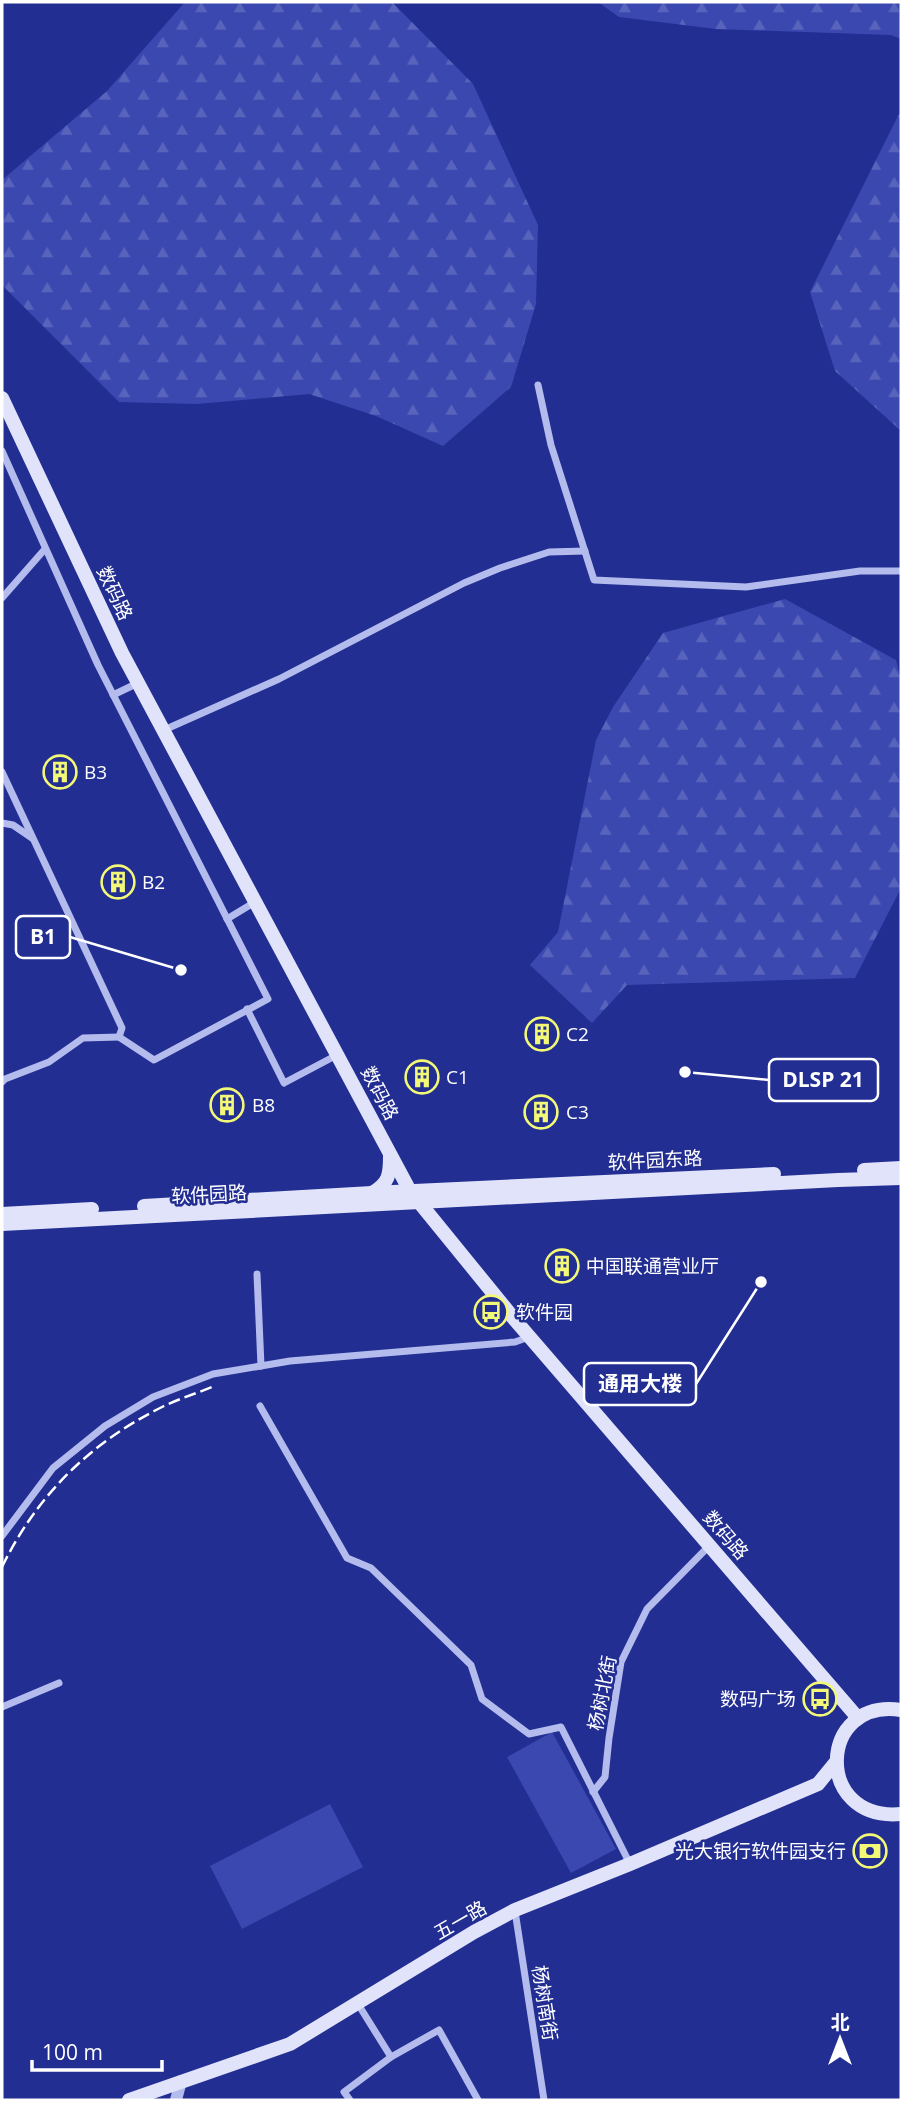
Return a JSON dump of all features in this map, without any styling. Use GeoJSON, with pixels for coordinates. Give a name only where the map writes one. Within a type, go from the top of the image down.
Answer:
{"type":"FeatureCollection","features":[{"type":"Feature","properties":{"kind":"main road","name":"数码路"},"geometry":{"type":"LineString","coordinates":[[2,398],[122,653],[414,1197],[858,1718]]}},
{"type":"Feature","properties":{"kind":"main road"},"geometry":{"type":"LineString","coordinates":[[372,1193],[388,1179],[390,1154]]}},
{"type":"Feature","properties":{"kind":"main road","name":"软件园东路"},"geometry":{"type":"LineString","coordinates":[[414,1197],[901,1168]]}},
{"type":"Feature","properties":{"kind":"main road","name":"软件园东路"},"geometry":{"type":"LineString","coordinates":[[414,1197],[448,1201],[901,1178]]}},
{"type":"Feature","properties":{"kind":"main road","name":"软件园路"},"geometry":{"type":"LineString","coordinates":[[2,1214],[372,1193],[414,1197]]}},
{"type":"Feature","properties":{"kind":"main road","name":"软件园路"},"geometry":{"type":"LineString","coordinates":[[2,1224],[414,1197]]}},
{"type":"Feature","properties":{"kind":"main road"},"geometry":{"type":"LineString","coordinates":[[440,1229],[441,1210],[448,1201]]}},
{"type":"Feature","properties":{"kind":"main road"},"geometry":{"type":"LineString","coordinates":[[901,1710],[889,1708],[858,1718],[841,1740],[836,1762],[839,1780],[857,1805],[887,1816],[901,1815]]}},
{"type":"Feature","properties":{"kind":"main road"},"geometry":{"type":"LineString","coordinates":[[818,1784],[836,1762]]}},
{"type":"Feature","properties":{"kind":"main road"},"geometry":{"type":"LineString","coordinates":[[818,1784],[837,1785],[845,1791]]}},
{"type":"Feature","properties":{"kind":"main road","name":"五一路"},"geometry":{"type":"LineString","coordinates":[[128,2100],[290,2044],[515,1910],[818,1784]]}},
{"type":"Feature","properties":{"kind":"street"},"geometry":{"type":"LineString","coordinates":[[538,385],[551,445],[594,580],[746,587],[860,571],[901,571]]}},
{"type":"Feature","properties":{"kind":"street"},"geometry":{"type":"LineString","coordinates":[[2,451],[113,695],[268,999],[154,1060],[119,1037],[83,1038],[50,1062],[2,1082]]}},
{"type":"Feature","properties":{"kind":"street"},"geometry":{"type":"LineString","coordinates":[[2,598],[45,549]]}},
{"type":"Feature","properties":{"kind":"street"},"geometry":{"type":"LineString","coordinates":[[163,730],[279,679],[464,583],[512,563],[549,552],[585,551]]}},
{"type":"Feature","properties":{"kind":"street"},"geometry":{"type":"LineString","coordinates":[[113,695],[138,683]]}},
{"type":"Feature","properties":{"kind":"street"},"geometry":{"type":"LineString","coordinates":[[2,772],[122,1028],[119,1037]]}},
{"type":"Feature","properties":{"kind":"street"},"geometry":{"type":"LineString","coordinates":[[2,823],[13,825],[33,838]]}},
{"type":"Feature","properties":{"kind":"street"},"geometry":{"type":"LineString","coordinates":[[227,919],[255,902]]}},
{"type":"Feature","properties":{"kind":"street"},"geometry":{"type":"LineString","coordinates":[[247,1009],[284,1083],[337,1055]]}},
{"type":"Feature","properties":{"kind":"street"},"geometry":{"type":"LineString","coordinates":[[257,1274],[261,1366]]}},
{"type":"Feature","properties":{"kind":"street"},"geometry":{"type":"LineString","coordinates":[[2,1536],[53,1468],[105,1426],[153,1397],[213,1374],[290,1361],[515,1342],[530,1336]]}},
{"type":"Feature","properties":{"kind":"street"},"geometry":{"type":"LineString","coordinates":[[260,1406],[347,1558],[371,1568],[471,1665],[482,1699],[529,1734],[561,1727],[630,1864]]}},
{"type":"Feature","properties":{"kind":"street","name":"杨树北街"},"geometry":{"type":"LineString","coordinates":[[593,1792],[605,1777],[621,1662],[647,1608],[709,1545]]}},
{"type":"Feature","properties":{"kind":"street"},"geometry":{"type":"LineString","coordinates":[[2,1707],[59,1683]]}},
{"type":"Feature","properties":{"kind":"street","name":"杨树南街"},"geometry":{"type":"LineString","coordinates":[[515,1910],[544,2100]]}},
{"type":"Feature","properties":{"kind":"street"},"geometry":{"type":"LineString","coordinates":[[358,2004],[391,2057]]}},
{"type":"Feature","properties":{"kind":"street"},"geometry":{"type":"LineString","coordinates":[[350,2100],[344,2092],[391,2057],[439,2030],[478,2100]]}},
{"type":"Feature","properties":{"kind":"street"},"geometry":{"type":"LineString","coordinates":[[176,2100],[181,2081]]}},
{"type":"Feature","properties":{"kind":"green space"},"geometry":{"type":"Polygon","coordinates":[[[185,2],[392,2],[473,84],[538,225],[536,304],[511,387],[443,446],[376,416],[309,394],[197,404],[119,402],[2,285],[2,180],[107,91],[185,2]]]}},
{"type":"Feature","properties":{"kind":"green space"},"geometry":{"type":"Polygon","coordinates":[[[598,2],[901,2],[901,39],[891,35],[716,29],[619,17],[598,2]]]}},
{"type":"Feature","properties":{"kind":"green space"},"geometry":{"type":"Polygon","coordinates":[[[901,110],[901,431],[835,371],[810,292],[901,110]]]}},
{"type":"Feature","properties":{"kind":"green space"},"geometry":{"type":"Polygon","coordinates":[[[785,599],[896,660],[901,680],[901,888],[855,978],[627,985],[592,1023],[530,965],[558,932],[596,740],[613,707],[663,633],[785,599]]]}},
{"type":"Feature","properties":{"kind":"green space"},"geometry":{"type":"Polygon","coordinates":[[[552,1732],[616,1849],[571,1873],[507,1757],[552,1732]]]}},
{"type":"Feature","properties":{"kind":"green space"},"geometry":{"type":"Polygon","coordinates":[[[330,1804],[363,1867],[242,1929],[210,1866],[330,1804]]]}},
{"type":"Feature","properties":{"kind":"railway"},"geometry":{"type":"LineString","coordinates":[[2,1567],[16,1541],[49,1494],[89,1454],[136,1421],[168,1404],[212,1387]]}},
{"type":"Feature","properties":{"kind":"place","name":"B3"},"geometry":{"type":"Point","coordinates":[60,772]}},
{"type":"Feature","properties":{"kind":"place","name":"B2"},"geometry":{"type":"Point","coordinates":[118,882]}},
{"type":"Feature","properties":{"kind":"place","name":"B1"},"geometry":{"type":"Point","coordinates":[181,970]}},
{"type":"Feature","properties":{"kind":"place","name":"C2"},"geometry":{"type":"Point","coordinates":[542,1034]}},
{"type":"Feature","properties":{"kind":"place","name":"DLSP 21"},"geometry":{"type":"Point","coordinates":[685,1072]}},
{"type":"Feature","properties":{"kind":"place","name":"C1"},"geometry":{"type":"Point","coordinates":[422,1077]}},
{"type":"Feature","properties":{"kind":"place","name":"B8"},"geometry":{"type":"Point","coordinates":[227,1105]}},
{"type":"Feature","properties":{"kind":"place","name":"C3"},"geometry":{"type":"Point","coordinates":[541,1112]}},
{"type":"Feature","properties":{"kind":"place","name":"中国联通营业厅"},"geometry":{"type":"Point","coordinates":[562,1266]}},
{"type":"Feature","properties":{"kind":"place","name":"通用大楼"},"geometry":{"type":"Point","coordinates":[761,1282]}},
{"type":"Feature","properties":{"kind":"place","name":"软件园"},"geometry":{"type":"Point","coordinates":[491,1312]}},
{"type":"Feature","properties":{"kind":"place","name":"数码广场"},"geometry":{"type":"Point","coordinates":[820,1699]}},
{"type":"Feature","properties":{"kind":"place","name":"光大银行软件园支行"},"geometry":{"type":"Point","coordinates":[870,1851]}}]}
